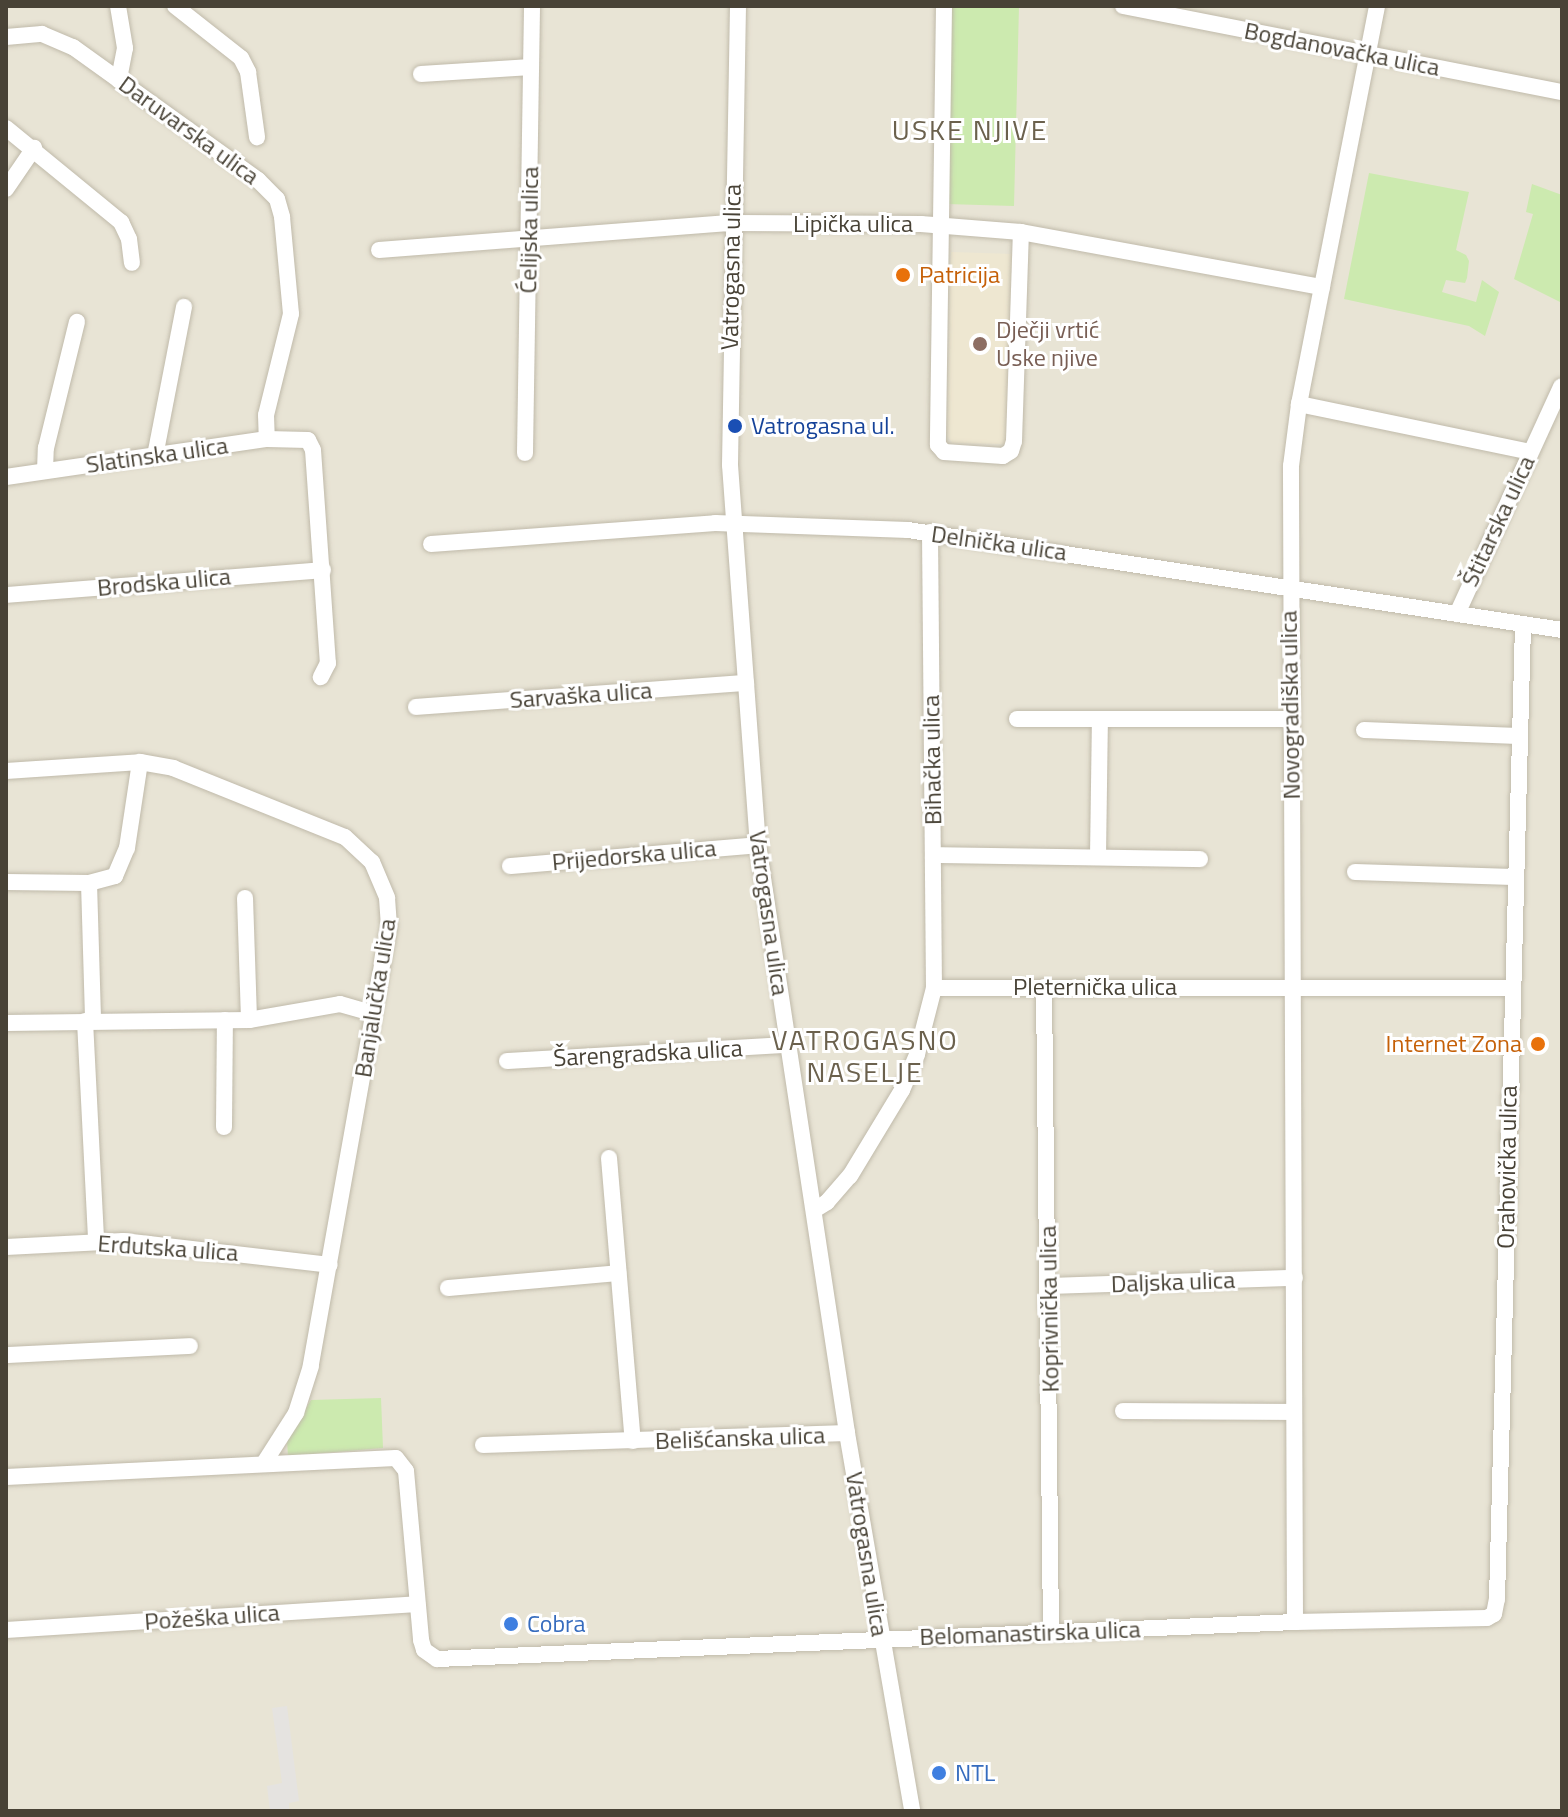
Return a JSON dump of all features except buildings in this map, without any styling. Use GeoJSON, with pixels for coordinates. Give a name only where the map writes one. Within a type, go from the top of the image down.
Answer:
{"type":"FeatureCollection","features":[{"type":"Feature","properties":{"kind":"street"},"geometry":{"type":"LineString","coordinates":[[118,6],[125,48],[119,80]]}},
{"type":"Feature","properties":{"kind":"street"},"geometry":{"type":"LineString","coordinates":[[175,6],[241,58],[248,72],[257,137]]}},
{"type":"Feature","properties":{"kind":"street","name":"Ćelijska ulica"},"geometry":{"type":"LineString","coordinates":[[525,453],[532,6]]}},
{"type":"Feature","properties":{"kind":"street","name":"Vatrogasna ulica"},"geometry":{"type":"LineString","coordinates":[[738,6],[729,420],[758,845],[816,1209],[847,1433],[912,1811]]}},
{"type":"Feature","properties":{"kind":"street"},"geometry":{"type":"LineString","coordinates":[[944,6],[938,445],[944,452],[1003,456],[1011,451],[1014,441],[1021,232]]}},
{"type":"Feature","properties":{"kind":"street","name":"Bogdanovačka ulica"},"geometry":{"type":"LineString","coordinates":[[1123,6],[1562,92]]}},
{"type":"Feature","properties":{"kind":"street","name":"Novogradiška ulica"},"geometry":{"type":"LineString","coordinates":[[1295,1622],[1294,986],[1289,719],[1291,466],[1299,404],[1377,6]]}},
{"type":"Feature","properties":{"kind":"street","name":"Daruvarska ulica"},"geometry":{"type":"LineString","coordinates":[[6,37],[42,34],[57,38],[271,190],[281,207],[291,314],[266,415],[267,439]]}},
{"type":"Feature","properties":{"kind":"street"},"geometry":{"type":"LineString","coordinates":[[421,74],[531,67]]}},
{"type":"Feature","properties":{"kind":"street"},"geometry":{"type":"LineString","coordinates":[[6,128],[121,222],[129,239],[132,263]]}},
{"type":"Feature","properties":{"kind":"street"},"geometry":{"type":"LineString","coordinates":[[6,189],[34,148]]}},
{"type":"Feature","properties":{"kind":"street","name":"Lipička ulica"},"geometry":{"type":"LineString","coordinates":[[379,250],[732,223],[940,225],[1021,232],[1322,287]]}},
{"type":"Feature","properties":{"kind":"street"},"geometry":{"type":"LineString","coordinates":[[155,456],[184,307]]}},
{"type":"Feature","properties":{"kind":"street"},"geometry":{"type":"LineString","coordinates":[[45,471],[46,448],[77,322]]}},
{"type":"Feature","properties":{"kind":"street","name":"Štitarska ulica"},"geometry":{"type":"LineString","coordinates":[[1457,614],[1561,387]]}},
{"type":"Feature","properties":{"kind":"street"},"geometry":{"type":"LineString","coordinates":[[1299,404],[1530,452]]}},
{"type":"Feature","properties":{"kind":"street","name":"Slatinska ulica"},"geometry":{"type":"LineString","coordinates":[[6,477],[267,439],[308,440],[313,450],[323,570]]}},
{"type":"Feature","properties":{"kind":"street","name":"Delnička ulica"},"geometry":{"type":"LineString","coordinates":[[431,544],[735,523],[930,532],[1562,630]]}},
{"type":"Feature","properties":{"kind":"street","name":"Bihačka ulica"},"geometry":{"type":"LineString","coordinates":[[930,532],[934,988]]}},
{"type":"Feature","properties":{"kind":"street"},"geometry":{"type":"LineString","coordinates":[[321,677],[328,663],[323,570]]}},
{"type":"Feature","properties":{"kind":"street","name":"Brodska ulica"},"geometry":{"type":"LineString","coordinates":[[6,595],[323,570]]}},
{"type":"Feature","properties":{"kind":"street","name":"Orahovička ulica"},"geometry":{"type":"LineString","coordinates":[[1494,1614],[1513,877],[1523,624]]}},
{"type":"Feature","properties":{"kind":"street","name":"Sarvaška ulica"},"geometry":{"type":"LineString","coordinates":[[416,707],[746,683]]}},
{"type":"Feature","properties":{"kind":"street"},"geometry":{"type":"LineString","coordinates":[[1017,719],[1289,719]]}},
{"type":"Feature","properties":{"kind":"street"},"geometry":{"type":"LineString","coordinates":[[1098,857],[1100,719]]}},
{"type":"Feature","properties":{"kind":"street"},"geometry":{"type":"LineString","coordinates":[[1364,730],[1518,736]]}},
{"type":"Feature","properties":{"kind":"street"},"geometry":{"type":"LineString","coordinates":[[6,882],[89,883],[108,880],[122,867],[140,762]]}},
{"type":"Feature","properties":{"kind":"street","name":"Banjalučka ulica"},"geometry":{"type":"LineString","coordinates":[[6,771],[140,762],[173,768],[332,829],[365,853],[380,880],[390,913],[330,1265],[304,1392],[284,1435],[264,1463]]}},
{"type":"Feature","properties":{"kind":"street","name":"Prijedorska ulica"},"geometry":{"type":"LineString","coordinates":[[510,866],[758,845]]}},
{"type":"Feature","properties":{"kind":"street"},"geometry":{"type":"LineString","coordinates":[[933,855],[1200,859]]}},
{"type":"Feature","properties":{"kind":"street"},"geometry":{"type":"LineString","coordinates":[[1355,872],[1513,877]]}},
{"type":"Feature","properties":{"kind":"street"},"geometry":{"type":"LineString","coordinates":[[89,883],[89,1021],[96,1241]]}},
{"type":"Feature","properties":{"kind":"street"},"geometry":{"type":"LineString","coordinates":[[245,898],[249,1020]]}},
{"type":"Feature","properties":{"kind":"street","name":"Koprivnička ulica"},"geometry":{"type":"LineString","coordinates":[[1044,987],[1050,1286],[1051,1632]]}},
{"type":"Feature","properties":{"kind":"street"},"geometry":{"type":"LineString","coordinates":[[816,1209],[827,1202],[850,1176],[902,1090],[921,1043],[934,988]]}},
{"type":"Feature","properties":{"kind":"street","name":"Pleternička ulica"},"geometry":{"type":"LineString","coordinates":[[934,988],[1512,988]]}},
{"type":"Feature","properties":{"kind":"street"},"geometry":{"type":"LineString","coordinates":[[6,1023],[249,1020],[340,1004],[374,1014]]}},
{"type":"Feature","properties":{"kind":"street"},"geometry":{"type":"LineString","coordinates":[[224,1127],[225,1020]]}},
{"type":"Feature","properties":{"kind":"street","name":"Šarengradska ulica"},"geometry":{"type":"LineString","coordinates":[[507,1061],[788,1045]]}},
{"type":"Feature","properties":{"kind":"street","name":"Belišćanska ulica"},"geometry":{"type":"LineString","coordinates":[[609,1158],[633,1441]]}},
{"type":"Feature","properties":{"kind":"street","name":"Erdutska ulica"},"geometry":{"type":"LineString","coordinates":[[6,1247],[96,1241],[221,1251],[330,1265]]}},
{"type":"Feature","properties":{"kind":"street"},"geometry":{"type":"LineString","coordinates":[[448,1288],[618,1273]]}},
{"type":"Feature","properties":{"kind":"street","name":"Daljska ulica"},"geometry":{"type":"LineString","coordinates":[[1050,1286],[1295,1278]]}},
{"type":"Feature","properties":{"kind":"street"},"geometry":{"type":"LineString","coordinates":[[6,1355],[190,1346]]}},
{"type":"Feature","properties":{"kind":"street"},"geometry":{"type":"LineString","coordinates":[[1123,1411],[1294,1412]]}},
{"type":"Feature","properties":{"kind":"street","name":"Belišćanska ulica"},"geometry":{"type":"LineString","coordinates":[[483,1445],[847,1433]]}},
{"type":"Feature","properties":{"kind":"street"},"geometry":{"type":"LineString","coordinates":[[6,1477],[396,1458],[406,1471],[417,1604]]}},
{"type":"Feature","properties":{"kind":"street","name":"Belomanastirska ulica"},"geometry":{"type":"LineString","coordinates":[[417,1604],[424,1650],[430,1657],[446,1660],[1295,1622],[1480,1620],[1494,1614]]}},
{"type":"Feature","properties":{"kind":"street","name":"Požeška ulica"},"geometry":{"type":"LineString","coordinates":[[6,1630],[417,1604]]}},
{"type":"Feature","properties":{"kind":"shaded area"},"geometry":{"type":"Polygon","coordinates":[[[6,6],[1562,6],[1562,1811],[6,1811],[6,6]]]}},
{"type":"Feature","properties":{"kind":"shaded area","name":"Dječji vrtić Uske njive"},"geometry":{"type":"Polygon","coordinates":[[[951,252],[1013,254],[1009,436],[1005,444],[952,443],[947,435],[951,252]]]}},
{"type":"Feature","properties":{"kind":"shaded area"},"geometry":{"type":"Polygon","coordinates":[[[287,1706],[299,1801],[289,1803],[289,1809],[270,1811],[267,1786],[282,1783],[272,1708],[287,1706]]]}},
{"type":"Feature","properties":{"kind":"green space"},"geometry":{"type":"Polygon","coordinates":[[[952,6],[1019,6],[1014,206],[946,204],[952,6]]]}},
{"type":"Feature","properties":{"kind":"green space"},"geometry":{"type":"Polygon","coordinates":[[[1369,173],[1469,192],[1456,250],[1466,255],[1469,261],[1467,278],[1465,283],[1446,280],[1442,292],[1476,302],[1482,280],[1499,292],[1485,336],[1469,326],[1344,299],[1369,173]]]}},
{"type":"Feature","properties":{"kind":"green space"},"geometry":{"type":"Polygon","coordinates":[[[1532,184],[1562,195],[1562,303],[1514,279],[1533,214],[1526,212],[1532,184]]]}},
{"type":"Feature","properties":{"kind":"green space"},"geometry":{"type":"Polygon","coordinates":[[[381,1398],[383,1448],[288,1456],[287,1440],[311,1400],[381,1398]]]}},
{"type":"Feature","properties":{"kind":"place","name":"Patricija"},"geometry":{"type":"Point","coordinates":[903,275]}},
{"type":"Feature","properties":{"kind":"place","name":"Dječji vrtić Uske njive"},"geometry":{"type":"Point","coordinates":[980,344]}},
{"type":"Feature","properties":{"kind":"place","name":"Vatrogasna ul."},"geometry":{"type":"Point","coordinates":[735,426]}},
{"type":"Feature","properties":{"kind":"place","name":"Internet Zona"},"geometry":{"type":"Point","coordinates":[1538,1044]}},
{"type":"Feature","properties":{"kind":"place","name":"Cobra"},"geometry":{"type":"Point","coordinates":[511,1624]}},
{"type":"Feature","properties":{"kind":"place","name":"NTL"},"geometry":{"type":"Point","coordinates":[939,1773]}},
{"type":"Feature","properties":{"kind":"district","name":"USKE NJIVE"},"geometry":{"type":"Point","coordinates":[970,130]}},
{"type":"Feature","properties":{"kind":"district","name":"VATROGASNO NASELJE"},"geometry":{"type":"Point","coordinates":[865,1056]}}]}
